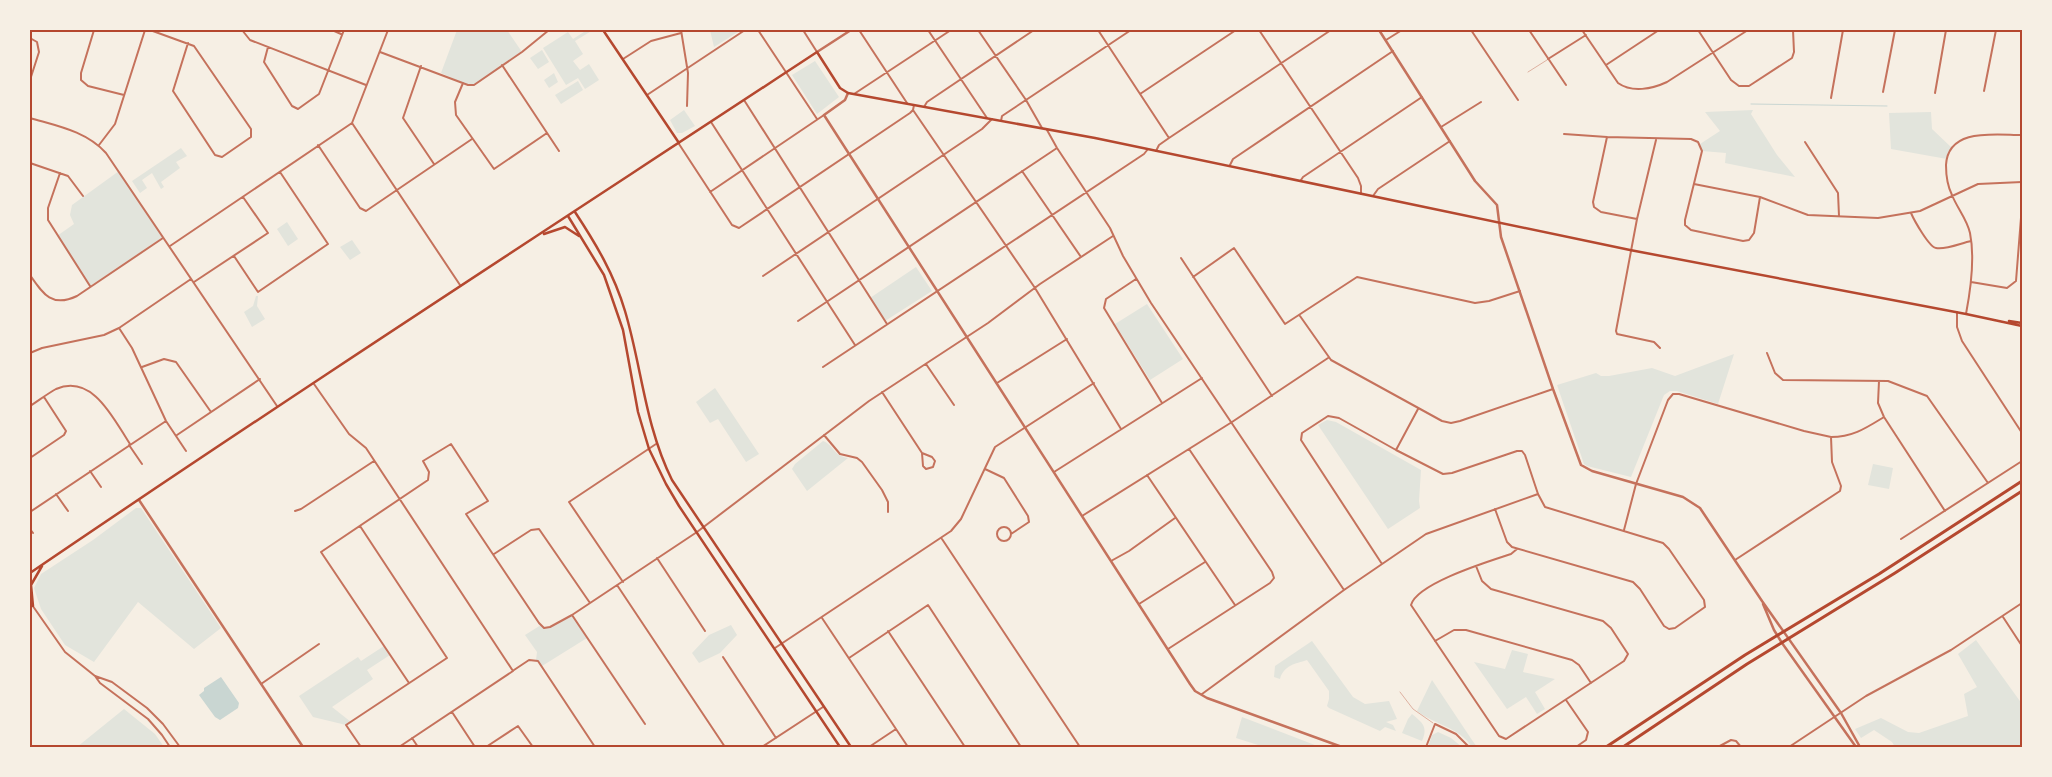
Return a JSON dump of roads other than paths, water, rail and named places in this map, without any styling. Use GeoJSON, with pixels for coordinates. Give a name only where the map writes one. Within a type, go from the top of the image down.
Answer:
{"type":"FeatureCollection","features":[{"type":"Feature","properties":{"kind":"highway"},"geometry":{"type":"LineString","coordinates":[[1606,747],[1784,631],[1879,574],[2022,481]]}},
{"type":"Feature","properties":{"kind":"highway"},"geometry":{"type":"LineString","coordinates":[[1623,747],[1782,642],[1890,577],[2022,492]]}},
{"type":"Feature","properties":{"kind":"main road"},"geometry":{"type":"LineString","coordinates":[[603,30],[679,143]]}},
{"type":"Feature","properties":{"kind":"main road"},"geometry":{"type":"LineString","coordinates":[[30,573],[405,321],[575,212],[817,52],[840,88],[848,94],[1042,128],[1301,180],[1630,250],[2022,324]]}},
{"type":"Feature","properties":{"kind":"main road"},"geometry":{"type":"LineString","coordinates":[[575,212],[603,255],[621,299],[630,328],[649,421],[656,444],[672,480],[851,747]]}},
{"type":"Feature","properties":{"kind":"main road"},"geometry":{"type":"LineString","coordinates":[[568,216],[604,275],[620,322],[638,412],[648,449],[666,484],[840,747]]}},
{"type":"Feature","properties":{"kind":"main road"},"geometry":{"type":"LineString","coordinates":[[536,237],[558,228],[566,227],[585,243]]}},
{"type":"Feature","properties":{"kind":"main road"},"geometry":{"type":"LineString","coordinates":[[31,604],[31,585],[34,577],[44,564]]}},
{"type":"Feature","properties":{"kind":"street"},"geometry":{"type":"LineString","coordinates":[[94,30],[81,72],[81,80],[88,86],[124,95]]}},
{"type":"Feature","properties":{"kind":"street"},"geometry":{"type":"LineString","coordinates":[[99,146],[113,129],[145,30]]}},
{"type":"Feature","properties":{"kind":"street"},"geometry":{"type":"LineString","coordinates":[[150,30],[188,43],[196,48],[252,132],[251,138],[222,157],[215,156],[173,91],[188,43]]}},
{"type":"Feature","properties":{"kind":"street"},"geometry":{"type":"LineString","coordinates":[[242,30],[250,40],[367,85]]}},
{"type":"Feature","properties":{"kind":"street"},"geometry":{"type":"LineString","coordinates":[[332,30],[342,34]]}},
{"type":"Feature","properties":{"kind":"street"},"geometry":{"type":"LineString","coordinates":[[268,47],[264,62],[295,109],[300,108],[318,96],[344,30]]}},
{"type":"Feature","properties":{"kind":"street"},"geometry":{"type":"LineString","coordinates":[[170,246],[352,123],[388,30]]}},
{"type":"Feature","properties":{"kind":"street"},"geometry":{"type":"LineString","coordinates":[[379,52],[463,83],[474,85],[549,30]]}},
{"type":"Feature","properties":{"kind":"street"},"geometry":{"type":"LineString","coordinates":[[647,95],[745,30]]}},
{"type":"Feature","properties":{"kind":"street"},"geometry":{"type":"LineString","coordinates":[[758,30],[817,119]]}},
{"type":"Feature","properties":{"kind":"street"},"geometry":{"type":"LineString","coordinates":[[803,30],[817,52],[851,30]]}},
{"type":"Feature","properties":{"kind":"street"},"geometry":{"type":"LineString","coordinates":[[859,30],[906,99],[907,104]]}},
{"type":"Feature","properties":{"kind":"street"},"geometry":{"type":"LineString","coordinates":[[928,30],[987,118]]}},
{"type":"Feature","properties":{"kind":"street"},"geometry":{"type":"LineString","coordinates":[[854,94],[951,30]]}},
{"type":"Feature","properties":{"kind":"street"},"geometry":{"type":"LineString","coordinates":[[978,30],[1026,100],[1042,128]]}},
{"type":"Feature","properties":{"kind":"street"},"geometry":{"type":"LineString","coordinates":[[924,107],[925,103],[1034,30]]}},
{"type":"Feature","properties":{"kind":"street"},"geometry":{"type":"LineString","coordinates":[[1098,30],[1169,138]]}},
{"type":"Feature","properties":{"kind":"street"},"geometry":{"type":"LineString","coordinates":[[1001,120],[1002,116],[1131,30]]}},
{"type":"Feature","properties":{"kind":"street"},"geometry":{"type":"LineString","coordinates":[[1140,94],[1236,30]]}},
{"type":"Feature","properties":{"kind":"street"},"geometry":{"type":"LineString","coordinates":[[1259,30],[1360,182],[1361,194]]}},
{"type":"Feature","properties":{"kind":"street"},"geometry":{"type":"LineString","coordinates":[[1156,151],[1159,145],[1169,138],[1331,30]]}},
{"type":"Feature","properties":{"kind":"street"},"geometry":{"type":"LineString","coordinates":[[1379,30],[1476,181],[1495,202],[1498,209],[1501,236],[1581,465],[1592,472],[1684,498],[1696,504],[1841,713],[1860,747]]}},
{"type":"Feature","properties":{"kind":"street"},"geometry":{"type":"LineString","coordinates":[[1386,40],[1402,30]]}},
{"type":"Feature","properties":{"kind":"street"},"geometry":{"type":"LineString","coordinates":[[1471,30],[1518,100]]}},
{"type":"Feature","properties":{"kind":"street"},"geometry":{"type":"LineString","coordinates":[[1529,30],[1566,85]]}},
{"type":"Feature","properties":{"kind":"street"},"geometry":{"type":"LineString","coordinates":[[1582,30],[1618,83],[1624,87],[1644,88],[1667,82],[1748,30]]}},
{"type":"Feature","properties":{"kind":"street"},"geometry":{"type":"LineString","coordinates":[[1606,65],[1659,30]]}},
{"type":"Feature","properties":{"kind":"street"},"geometry":{"type":"LineString","coordinates":[[1698,30],[1736,84],[1744,87],[1749,86],[1792,58],[1794,52],[1793,30]]}},
{"type":"Feature","properties":{"kind":"street"},"geometry":{"type":"LineString","coordinates":[[1831,98],[1843,30]]}},
{"type":"Feature","properties":{"kind":"street"},"geometry":{"type":"LineString","coordinates":[[1883,92],[1895,30]]}},
{"type":"Feature","properties":{"kind":"street"},"geometry":{"type":"LineString","coordinates":[[1935,93],[1946,30]]}},
{"type":"Feature","properties":{"kind":"street"},"geometry":{"type":"LineString","coordinates":[[1984,92],[1996,30]]}},
{"type":"Feature","properties":{"kind":"street"},"geometry":{"type":"LineString","coordinates":[[623,59],[651,41],[681,31],[687,68],[687,106]]}},
{"type":"Feature","properties":{"kind":"street"},"geometry":{"type":"LineString","coordinates":[[1548,59],[1586,35]]}},
{"type":"Feature","properties":{"kind":"street"},"geometry":{"type":"LineString","coordinates":[[30,38],[37,42],[40,49],[30,80]]}},
{"type":"Feature","properties":{"kind":"street"},"geometry":{"type":"LineString","coordinates":[[1230,166],[1233,159],[1393,51]]}},
{"type":"Feature","properties":{"kind":"street"},"geometry":{"type":"LineString","coordinates":[[502,65],[559,151]]}},
{"type":"Feature","properties":{"kind":"street"},"geometry":{"type":"LineString","coordinates":[[421,66],[403,118],[434,164]]}},
{"type":"Feature","properties":{"kind":"street"},"geometry":{"type":"LineString","coordinates":[[463,83],[457,97],[455,110],[458,119],[494,168],[547,133]]}},
{"type":"Feature","properties":{"kind":"street"},"geometry":{"type":"LineString","coordinates":[[710,192],[824,115],[845,100],[848,94]]}},
{"type":"Feature","properties":{"kind":"street"},"geometry":{"type":"LineString","coordinates":[[1301,180],[1422,97]]}},
{"type":"Feature","properties":{"kind":"street"},"geometry":{"type":"LineString","coordinates":[[744,100],[887,324]]}},
{"type":"Feature","properties":{"kind":"street"},"geometry":{"type":"LineString","coordinates":[[1441,128],[1481,102]]}},
{"type":"Feature","properties":{"kind":"street"},"geometry":{"type":"LineString","coordinates":[[679,143],[732,225],[736,228],[913,110],[914,105]]}},
{"type":"Feature","properties":{"kind":"street"},"geometry":{"type":"LineString","coordinates":[[913,110],[1035,288],[1121,429]]}},
{"type":"Feature","properties":{"kind":"street"},"geometry":{"type":"LineString","coordinates":[[824,115],[1190,684],[1201,695],[1342,747]]}},
{"type":"Feature","properties":{"kind":"street"},"geometry":{"type":"LineString","coordinates":[[30,118],[82,134],[108,155],[277,406]]}},
{"type":"Feature","properties":{"kind":"street"},"geometry":{"type":"LineString","coordinates":[[763,276],[982,129],[992,119]]}},
{"type":"Feature","properties":{"kind":"street"},"geometry":{"type":"LineString","coordinates":[[711,122],[855,345]]}},
{"type":"Feature","properties":{"kind":"street"},"geometry":{"type":"LineString","coordinates":[[352,123],[460,286]]}},
{"type":"Feature","properties":{"kind":"street"},"geometry":{"type":"LineString","coordinates":[[1047,129],[1057,148],[1114,236],[1136,279],[1344,590]]}},
{"type":"Feature","properties":{"kind":"street"},"geometry":{"type":"LineString","coordinates":[[1564,134],[1607,138],[1691,139],[1698,142],[1702,151],[1685,220],[1686,225],[1691,230],[1748,240],[1754,233],[1760,197]]}},
{"type":"Feature","properties":{"kind":"street"},"geometry":{"type":"LineString","coordinates":[[1966,314],[1970,282],[1971,240],[1966,222],[1952,195],[1947,180],[1946,164],[1949,151],[1955,143],[1973,136],[2022,135]]}},
{"type":"Feature","properties":{"kind":"street"},"geometry":{"type":"LineString","coordinates":[[1607,138],[1593,205],[1595,209],[1601,212],[1637,219]]}},
{"type":"Feature","properties":{"kind":"street"},"geometry":{"type":"LineString","coordinates":[[1656,138],[1630,250],[1616,327],[1617,334],[1654,342],[1660,348]]}},
{"type":"Feature","properties":{"kind":"street"},"geometry":{"type":"LineString","coordinates":[[318,146],[362,210],[368,210],[472,139]]}},
{"type":"Feature","properties":{"kind":"street"},"geometry":{"type":"LineString","coordinates":[[1373,196],[1378,189],[1450,141]]}},
{"type":"Feature","properties":{"kind":"street"},"geometry":{"type":"LineString","coordinates":[[1806,142],[1838,193],[1839,216]]}},
{"type":"Feature","properties":{"kind":"street"},"geometry":{"type":"LineString","coordinates":[[798,321],[1057,148]]}},
{"type":"Feature","properties":{"kind":"street"},"geometry":{"type":"LineString","coordinates":[[823,367],[1148,150]]}},
{"type":"Feature","properties":{"kind":"street"},"geometry":{"type":"LineString","coordinates":[[30,163],[70,178],[83,196]]}},
{"type":"Feature","properties":{"kind":"street"},"geometry":{"type":"LineString","coordinates":[[1022,171],[1081,257]]}},
{"type":"Feature","properties":{"kind":"street"},"geometry":{"type":"LineString","coordinates":[[234,256],[258,292],[328,244],[280,172]]}},
{"type":"Feature","properties":{"kind":"street"},"geometry":{"type":"LineString","coordinates":[[60,173],[48,208],[48,220],[90,286]]}},
{"type":"Feature","properties":{"kind":"street"},"geometry":{"type":"LineString","coordinates":[[1694,184],[1760,197],[1801,213],[1878,218],[1911,213],[1978,184],[2022,182],[2016,281],[2006,288],[1970,282]]}},
{"type":"Feature","properties":{"kind":"street"},"geometry":{"type":"LineString","coordinates":[[194,282],[268,232],[243,197]]}},
{"type":"Feature","properties":{"kind":"street"},"geometry":{"type":"LineString","coordinates":[[1911,213],[1930,244],[1935,248],[1942,248],[1971,240]]}},
{"type":"Feature","properties":{"kind":"street"},"geometry":{"type":"LineString","coordinates":[[409,683],[321,552],[428,480],[429,472],[423,461],[451,444],[488,501],[466,514],[542,627],[550,627],[572,615],[697,532],[882,392],[1114,236]]}},
{"type":"Feature","properties":{"kind":"street"},"geometry":{"type":"LineString","coordinates":[[30,275],[43,293],[56,300],[73,298],[163,237]]}},
{"type":"Feature","properties":{"kind":"street"},"geometry":{"type":"LineString","coordinates":[[1193,277],[1234,248],[1285,324],[1300,316],[1357,277],[1475,303],[1489,302],[1520,291]]}},
{"type":"Feature","properties":{"kind":"street"},"geometry":{"type":"LineString","coordinates":[[1180,258],[1272,396]]}},
{"type":"Feature","properties":{"kind":"street"},"geometry":{"type":"LineString","coordinates":[[30,353],[42,348],[94,338],[119,328],[192,278]]}},
{"type":"Feature","properties":{"kind":"street"},"geometry":{"type":"LineString","coordinates":[[1136,279],[1106,299],[1104,308],[1162,403]]}},
{"type":"Feature","properties":{"kind":"street"},"geometry":{"type":"LineString","coordinates":[[1957,312],[1957,326],[1962,341],[2022,433]]}},
{"type":"Feature","properties":{"kind":"street"},"geometry":{"type":"LineString","coordinates":[[1300,316],[1328,358],[1442,422],[1455,422],[1553,389]]}},
{"type":"Feature","properties":{"kind":"street"},"geometry":{"type":"LineString","coordinates":[[119,328],[142,367],[166,420],[186,451]]}},
{"type":"Feature","properties":{"kind":"street"},"geometry":{"type":"LineString","coordinates":[[997,383],[1067,338]]}},
{"type":"Feature","properties":{"kind":"street"},"geometry":{"type":"LineString","coordinates":[[1767,353],[1775,373],[1783,380],[1878,381],[1895,383],[1929,398],[1988,483]]}},
{"type":"Feature","properties":{"kind":"street"},"geometry":{"type":"LineString","coordinates":[[1082,516],[1232,422],[1328,358]]}},
{"type":"Feature","properties":{"kind":"street"},"geometry":{"type":"LineString","coordinates":[[142,367],[164,359],[176,362],[211,412]]}},
{"type":"Feature","properties":{"kind":"street"},"geometry":{"type":"LineString","coordinates":[[926,364],[954,405]]}},
{"type":"Feature","properties":{"kind":"street"},"geometry":{"type":"LineString","coordinates":[[1054,472],[1202,378]]}},
{"type":"Feature","properties":{"kind":"street"},"geometry":{"type":"LineString","coordinates":[[177,435],[260,379]]}},
{"type":"Feature","properties":{"kind":"street"},"geometry":{"type":"LineString","coordinates":[[1878,381],[1878,403],[1884,417],[1945,511]]}},
{"type":"Feature","properties":{"kind":"street"},"geometry":{"type":"LineString","coordinates":[[313,382],[348,434],[366,448],[513,671]]}},
{"type":"Feature","properties":{"kind":"street"},"geometry":{"type":"LineString","coordinates":[[775,648],[942,539],[958,525],[995,448],[1094,383]]}},
{"type":"Feature","properties":{"kind":"street"},"geometry":{"type":"LineString","coordinates":[[30,406],[64,387],[79,388],[93,393],[103,403],[142,464]]}},
{"type":"Feature","properties":{"kind":"street"},"geometry":{"type":"LineString","coordinates":[[882,392],[922,453],[923,466],[926,469],[933,467],[934,459],[922,453]]}},
{"type":"Feature","properties":{"kind":"street"},"geometry":{"type":"LineString","coordinates":[[1624,530],[1636,484],[1668,400],[1675,394],[1831,437],[1847,436],[1860,432],[1884,417]]}},
{"type":"Feature","properties":{"kind":"street"},"geometry":{"type":"LineString","coordinates":[[30,458],[66,432],[44,397]]}},
{"type":"Feature","properties":{"kind":"street"},"geometry":{"type":"LineString","coordinates":[[1396,450],[1418,409]]}},
{"type":"Feature","properties":{"kind":"street"},"geometry":{"type":"LineString","coordinates":[[1382,564],[1300,437],[1302,432],[1332,416],[1444,474],[1522,451],[1543,504],[1551,510],[1659,541],[1667,546],[1704,600],[1705,605],[1703,609],[1676,628],[1669,629],[1664,626],[1640,589],[1633,582],[1517,549],[1507,542],[1494,509]]}},
{"type":"Feature","properties":{"kind":"street"},"geometry":{"type":"LineString","coordinates":[[30,512],[166,420]]}},
{"type":"Feature","properties":{"kind":"street"},"geometry":{"type":"LineString","coordinates":[[824,435],[840,454],[857,458],[862,462],[882,490],[888,502],[888,512]]}},
{"type":"Feature","properties":{"kind":"street"},"geometry":{"type":"LineString","coordinates":[[1735,560],[1840,491],[1841,486],[1832,462],[1831,437]]}},
{"type":"Feature","properties":{"kind":"street"},"geometry":{"type":"LineString","coordinates":[[623,582],[569,502],[656,444]]}},
{"type":"Feature","properties":{"kind":"street"},"geometry":{"type":"LineString","coordinates":[[1168,649],[1270,583],[1274,578],[1189,449]]}},
{"type":"Feature","properties":{"kind":"street"},"geometry":{"type":"LineString","coordinates":[[295,511],[301,509],[374,461]]}},
{"type":"Feature","properties":{"kind":"street"},"geometry":{"type":"LineString","coordinates":[[1901,539],[2022,461]]}},
{"type":"Feature","properties":{"kind":"street"},"geometry":{"type":"LineString","coordinates":[[985,469],[1004,478],[1028,516],[1029,522],[1011,534],[1009,540],[1005,542],[1000,540],[997,535],[998,530],[1004,527],[1008,528],[1011,534]]}},
{"type":"Feature","properties":{"kind":"street"},"geometry":{"type":"LineString","coordinates":[[90,471],[101,487]]}},
{"type":"Feature","properties":{"kind":"street"},"geometry":{"type":"LineString","coordinates":[[1147,475],[1235,605]]}},
{"type":"Feature","properties":{"kind":"street"},"geometry":{"type":"LineString","coordinates":[[56,494],[68,511]]}},
{"type":"Feature","properties":{"kind":"street"},"geometry":{"type":"LineString","coordinates":[[1201,695],[1344,590],[1430,532],[1538,494]]}},
{"type":"Feature","properties":{"kind":"street"},"geometry":{"type":"LineString","coordinates":[[139,500],[303,747]]}},
{"type":"Feature","properties":{"kind":"street"},"geometry":{"type":"LineString","coordinates":[[1111,561],[1134,548],[1175,518]]}},
{"type":"Feature","properties":{"kind":"street"},"geometry":{"type":"LineString","coordinates":[[360,526],[447,658],[346,725],[361,747]]}},
{"type":"Feature","properties":{"kind":"street"},"geometry":{"type":"LineString","coordinates":[[30,529],[33,533]]}},
{"type":"Feature","properties":{"kind":"street"},"geometry":{"type":"LineString","coordinates":[[494,554],[531,530],[539,529],[590,603]]}},
{"type":"Feature","properties":{"kind":"street"},"geometry":{"type":"LineString","coordinates":[[942,539],[1080,747]]}},
{"type":"Feature","properties":{"kind":"street"},"geometry":{"type":"LineString","coordinates":[[1476,566],[1482,581],[1491,589],[1599,620],[1608,625],[1626,652],[1627,657],[1624,661],[1509,738],[1503,739],[1499,736],[1414,610],[1412,602],[1445,578],[1476,566],[1511,554],[1517,549]]}},
{"type":"Feature","properties":{"kind":"street"},"geometry":{"type":"LineString","coordinates":[[657,558],[705,631]]}},
{"type":"Feature","properties":{"kind":"street"},"geometry":{"type":"LineString","coordinates":[[1139,604],[1205,562]]}},
{"type":"Feature","properties":{"kind":"street"},"geometry":{"type":"LineString","coordinates":[[618,585],[725,747]]}},
{"type":"Feature","properties":{"kind":"street"},"geometry":{"type":"LineString","coordinates":[[1762,601],[1777,636],[1856,747]]}},
{"type":"Feature","properties":{"kind":"street"},"geometry":{"type":"LineString","coordinates":[[1790,747],[1882,686],[1951,650],[2022,603]]}},
{"type":"Feature","properties":{"kind":"street"},"geometry":{"type":"LineString","coordinates":[[31,604],[65,652],[95,676],[100,683],[148,719],[162,734],[170,747]]}},
{"type":"Feature","properties":{"kind":"street"},"geometry":{"type":"LineString","coordinates":[[849,658],[928,605],[1022,747]]}},
{"type":"Feature","properties":{"kind":"street"},"geometry":{"type":"LineString","coordinates":[[572,615],[645,724]]}},
{"type":"Feature","properties":{"kind":"street"},"geometry":{"type":"LineString","coordinates":[[2003,617],[2022,646]]}},
{"type":"Feature","properties":{"kind":"street"},"geometry":{"type":"LineString","coordinates":[[822,618],[908,747]]}},
{"type":"Feature","properties":{"kind":"street"},"geometry":{"type":"LineString","coordinates":[[1436,641],[1454,630],[1466,630],[1572,660],[1582,668],[1591,683]]}},
{"type":"Feature","properties":{"kind":"street"},"geometry":{"type":"LineString","coordinates":[[888,631],[965,747]]}},
{"type":"Feature","properties":{"kind":"street"},"geometry":{"type":"LineString","coordinates":[[261,684],[319,644]]}},
{"type":"Feature","properties":{"kind":"street"},"geometry":{"type":"LineString","coordinates":[[723,657],[776,738]]}},
{"type":"Feature","properties":{"kind":"street"},"geometry":{"type":"LineString","coordinates":[[399,747],[529,660],[538,661],[595,747]]}},
{"type":"Feature","properties":{"kind":"street"},"geometry":{"type":"LineString","coordinates":[[95,676],[112,682],[147,708],[163,724],[180,747]]}},
{"type":"Feature","properties":{"kind":"street"},"geometry":{"type":"LineString","coordinates":[[1566,700],[1588,732],[1586,740],[1576,747]]}},
{"type":"Feature","properties":{"kind":"street"},"geometry":{"type":"LineString","coordinates":[[762,747],[824,706]]}},
{"type":"Feature","properties":{"kind":"street"},"geometry":{"type":"LineString","coordinates":[[452,712],[475,747]]}},
{"type":"Feature","properties":{"kind":"street"},"geometry":{"type":"LineString","coordinates":[[1426,747],[1435,724],[1456,734],[1469,747]]}},
{"type":"Feature","properties":{"kind":"street"},"geometry":{"type":"LineString","coordinates":[[486,747],[518,726],[533,747]]}},
{"type":"Feature","properties":{"kind":"street"},"geometry":{"type":"LineString","coordinates":[[869,747],[896,729]]}},
{"type":"Feature","properties":{"kind":"street"},"geometry":{"type":"LineString","coordinates":[[412,738],[418,747]]}},
{"type":"Feature","properties":{"kind":"street"},"geometry":{"type":"LineString","coordinates":[[1718,747],[1733,740],[1740,747]]}},
{"type":"Feature","properties":{"kind":"lane"},"geometry":{"type":"LineString","coordinates":[[1528,72],[1548,59]]}},
{"type":"Feature","properties":{"kind":"lane"},"geometry":{"type":"LineString","coordinates":[[1400,692],[1413,709],[1435,724]]}},
{"type":"Feature","properties":{"kind":"waterway"},"geometry":{"type":"LineString","coordinates":[[1751,104],[1887,106]]}}]}
